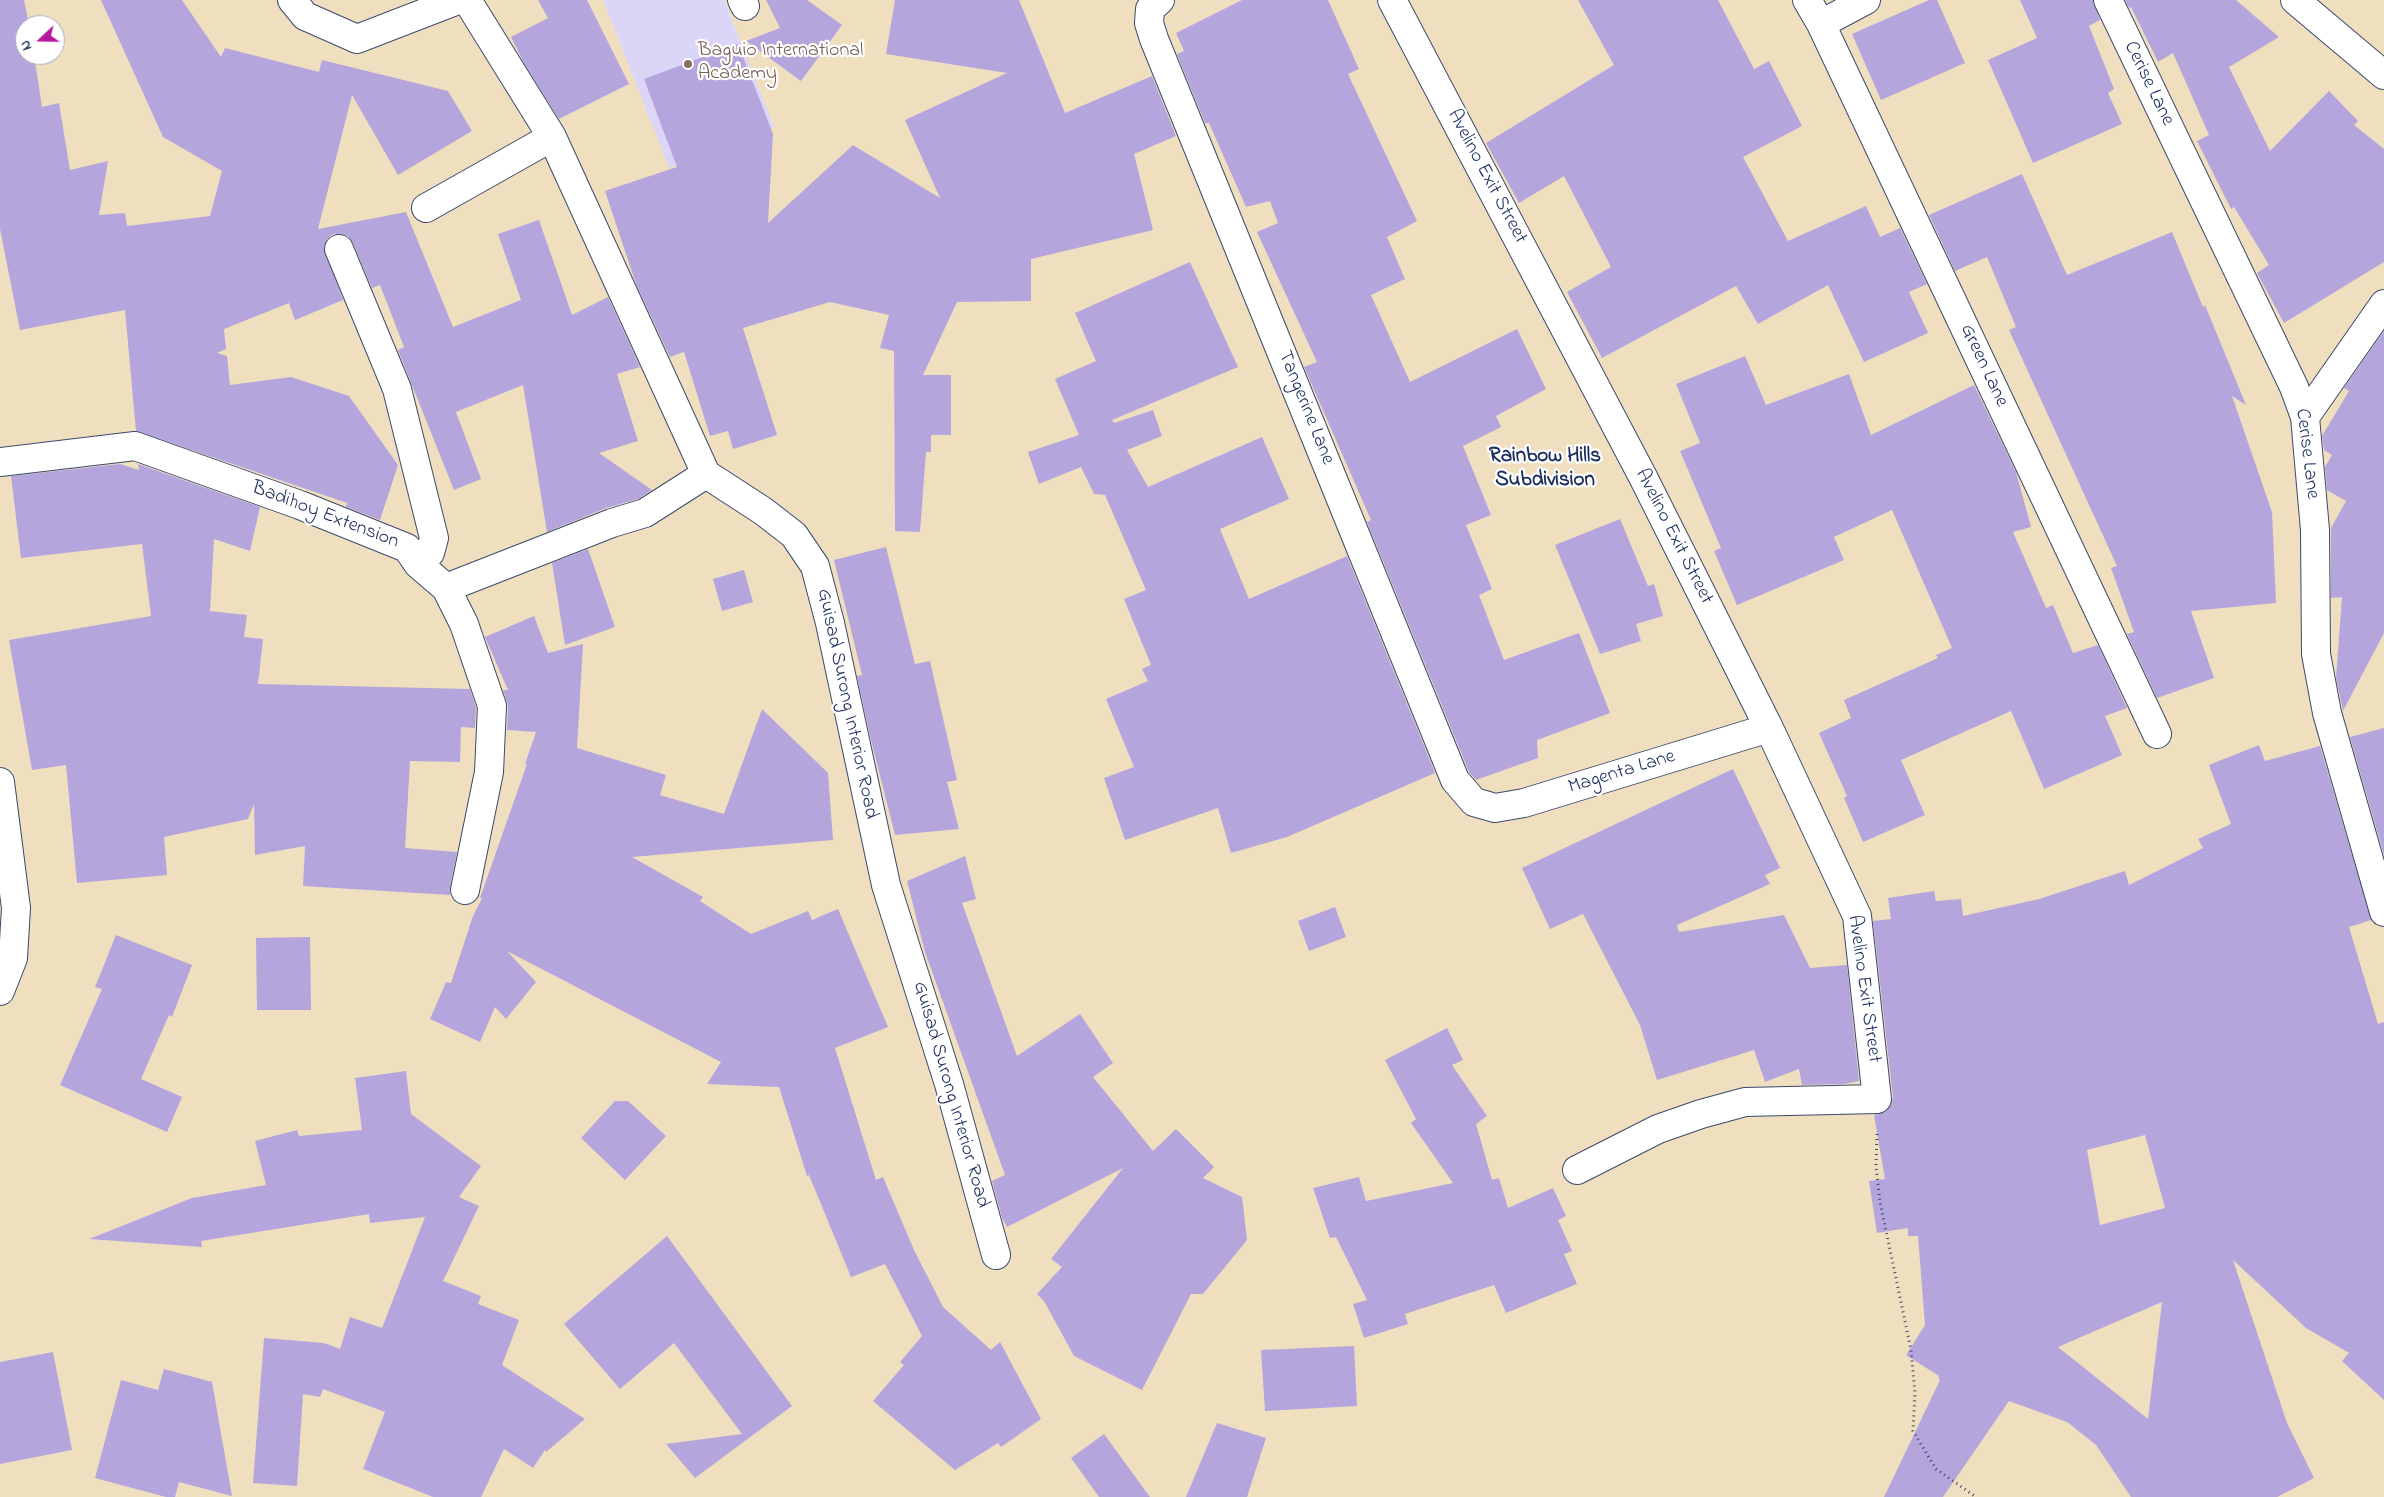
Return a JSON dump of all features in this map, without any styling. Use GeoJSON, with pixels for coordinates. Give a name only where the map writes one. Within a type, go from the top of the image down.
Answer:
{"type":"FeatureCollection","features":[{"type":"Feature","properties":{"kind":"street"},"geometry":{"type":"LineString","coordinates":[[292,0],[305,16],[357,40],[458,0]]}},
{"type":"Feature","properties":{"kind":"street"},"geometry":{"type":"LineString","coordinates":[[446,588],[645,512],[706,474],[552,137],[467,0]]}},
{"type":"Feature","properties":{"kind":"street","name":"Avelino Exit Street"},"geometry":{"type":"LineString","coordinates":[[1392,0],[1634,460],[1769,728],[1857,916],[1877,1099]]}},
{"type":"Feature","properties":{"kind":"street","name":"Green Lane"},"geometry":{"type":"LineString","coordinates":[[1807,0],[1821,24],[2157,734]]}},
{"type":"Feature","properties":{"kind":"street"},"geometry":{"type":"LineString","coordinates":[[1821,24],[1866,0]]}},
{"type":"Feature","properties":{"kind":"street","name":"Cerise Lane"},"geometry":{"type":"LineString","coordinates":[[2108,0],[2294,387],[2305,417],[2315,530],[2316,654],[2327,713],[2384,912]]}},
{"type":"Feature","properties":{"kind":"street"},"geometry":{"type":"LineString","coordinates":[[2295,0],[2384,75]]}},
{"type":"Feature","properties":{"kind":"street","name":"Tangerine Lane"},"geometry":{"type":"LineString","coordinates":[[1155,4],[1149,23],[1154,39],[1455,780],[1474,802]]}},
{"type":"Feature","properties":{"kind":"street"},"geometry":{"type":"LineString","coordinates":[[426,208],[552,137]]}},
{"type":"Feature","properties":{"kind":"street"},"geometry":{"type":"LineString","coordinates":[[339,249],[397,389],[434,538],[430,553],[418,564]]}},
{"type":"Feature","properties":{"kind":"street"},"geometry":{"type":"LineString","coordinates":[[2305,417],[2384,304]]}},
{"type":"Feature","properties":{"kind":"street","name":"Badihoy Extension"},"geometry":{"type":"LineString","coordinates":[[0,462],[135,446],[300,505],[407,548],[418,564],[446,588],[464,624],[492,706],[489,772],[465,890]]}},
{"type":"Feature","properties":{"kind":"street","name":"Guisad Surong Interior Road"},"geometry":{"type":"LineString","coordinates":[[706,474],[764,511],[794,536],[815,566],[830,623],[886,885],[949,1084],[996,1255]]}},
{"type":"Feature","properties":{"kind":"street","name":"Magenta Lane"},"geometry":{"type":"LineString","coordinates":[[1474,802],[1495,808],[1524,803],[1769,728]]}},
{"type":"Feature","properties":{"kind":"street"},"geometry":{"type":"LineString","coordinates":[[0,782],[16,908],[13,958],[0,991]]}},
{"type":"Feature","properties":{"kind":"street"},"geometry":{"type":"LineString","coordinates":[[1578,1170],[1658,1129],[1701,1114],[1745,1102],[1877,1099]]}},
{"type":"Feature","properties":{"kind":"path"},"geometry":{"type":"LineString","coordinates":[[1877,1099],[1876,1166],[1884,1218],[1912,1350],[1915,1393],[1913,1431],[1936,1469],[1976,1497]]}},
{"type":"Feature","properties":{"kind":"shaded area","name":"Baguio International Academy"},"geometry":{"type":"Polygon","coordinates":[[[603,0],[724,0],[774,127],[669,168],[603,0]]]}},
{"type":"Feature","properties":{"kind":"building"},"geometry":{"type":"Polygon","coordinates":[[[0,0],[24,0],[27,15],[15,15],[15,65],[36,65],[42,107],[59,103],[70,170],[108,161],[99,215],[125,213],[127,226],[210,216],[222,171],[163,137],[101,0],[182,0],[221,57],[225,48],[319,72],[322,60],[448,91],[472,131],[398,175],[352,95],[318,229],[406,212],[453,327],[521,300],[498,234],[539,220],[572,315],[608,297],[640,367],[617,374],[638,441],[599,453],[652,490],[638,499],[606,508],[547,532],[523,385],[456,412],[481,479],[454,490],[398,350],[404,347],[380,285],[372,288],[353,243],[348,236],[341,234],[333,234],[327,239],[324,247],[343,300],[295,320],[289,303],[224,329],[226,349],[217,353],[227,356],[230,385],[291,377],[349,396],[398,465],[380,520],[346,507],[347,503],[136,431],[125,310],[20,330],[0,229],[0,0]]]}},
{"type":"Feature","properties":{"kind":"building"},"geometry":{"type":"Polygon","coordinates":[[[538,0],[587,0],[629,84],[559,119],[524,63],[511,37],[548,18],[538,0]]]}},
{"type":"Feature","properties":{"kind":"building"},"geometry":{"type":"Polygon","coordinates":[[[766,0],[807,0],[842,25],[801,81],[746,41],[780,28],[766,0]]]}},
{"type":"Feature","properties":{"kind":"building"},"geometry":{"type":"Polygon","coordinates":[[[895,0],[1019,0],[1065,113],[1152,76],[1176,136],[1134,154],[1153,230],[1031,259],[1031,301],[957,302],[923,375],[951,375],[951,435],[931,435],[931,452],[926,452],[920,532],[895,531],[894,351],[880,348],[889,315],[830,302],[743,328],[777,435],[733,449],[728,431],[710,436],[684,352],[670,357],[636,284],[605,191],[677,167],[644,79],[738,44],[773,134],[768,223],[853,145],[940,198],[905,120],[1007,73],[886,54],[895,0]]]}},
{"type":"Feature","properties":{"kind":"building"},"geometry":{"type":"Polygon","coordinates":[[[1242,0],[1328,0],[1359,69],[1348,74],[1417,221],[1387,237],[1405,279],[1371,295],[1410,382],[1517,329],[1546,389],[1496,416],[1501,427],[1463,446],[1491,515],[1466,525],[1492,589],[1479,595],[1504,660],[1579,633],[1610,713],[1537,740],[1538,758],[1476,780],[1469,772],[1367,522],[1371,520],[1304,367],[1317,362],[1257,232],[1278,223],[1270,201],[1246,207],[1209,123],[1205,123],[1177,54],[1184,51],[1176,33],[1242,0]]]}},
{"type":"Feature","properties":{"kind":"building"},"geometry":{"type":"Polygon","coordinates":[[[1578,0],[1718,0],[1754,69],[1769,61],[1802,126],[1743,157],[1788,241],[1866,206],[1880,237],[1900,228],[1927,284],[1909,292],[1928,333],[1864,362],[1828,285],[1758,324],[1736,286],[1602,358],[1567,292],[1611,267],[1564,176],[1519,203],[1486,143],[1614,65],[1578,0]]]}},
{"type":"Feature","properties":{"kind":"building"},"geometry":{"type":"Polygon","coordinates":[[[1929,0],[1937,0],[1965,63],[1881,100],[1852,34],[1929,0]]]}},
{"type":"Feature","properties":{"kind":"building"},"geometry":{"type":"Polygon","coordinates":[[[2020,0],[2093,0],[2100,20],[2089,26],[2114,89],[2108,93],[2122,124],[2033,163],[1988,60],[2037,38],[2020,0]]]}},
{"type":"Feature","properties":{"kind":"building"},"geometry":{"type":"Polygon","coordinates":[[[2125,0],[2236,0],[2279,37],[2229,67],[2270,151],[2329,91],[2358,121],[2354,125],[2384,149],[2384,262],[2284,323],[2257,273],[2269,265],[2234,207],[2231,209],[2197,141],[2209,135],[2173,53],[2158,62],[2131,7],[2129,8],[2125,0]]]}},
{"type":"Feature","properties":{"kind":"building"},"geometry":{"type":"Polygon","coordinates":[[[2022,174],[2067,275],[2172,232],[2203,307],[2205,305],[2246,405],[2232,396],[2272,512],[2276,603],[2191,611],[2214,678],[2157,698],[2127,634],[2134,632],[2111,568],[2117,566],[2009,330],[2016,327],[1987,257],[1955,271],[1929,215],[2022,174]]]}},
{"type":"Feature","properties":{"kind":"building"},"geometry":{"type":"Polygon","coordinates":[[[1190,262],[1238,367],[1112,420],[1114,423],[1153,410],[1162,436],[1127,450],[1148,487],[1262,437],[1289,499],[1220,529],[1249,599],[1347,556],[1435,773],[1287,837],[1231,853],[1218,808],[1125,840],[1104,778],[1134,767],[1106,699],[1148,681],[1142,669],[1151,665],[1124,599],[1146,590],[1105,495],[1094,494],[1081,467],[1039,484],[1028,452],[1079,435],[1055,379],[1096,361],[1075,313],[1190,262]]]}},
{"type":"Feature","properties":{"kind":"building"},"geometry":{"type":"Polygon","coordinates":[[[2384,331],[2384,633],[2343,711],[2336,678],[2342,597],[2331,598],[2331,528],[2346,501],[2327,490],[2325,467],[2332,455],[2324,450],[2322,436],[2349,391],[2344,388],[2384,331]]]}},
{"type":"Feature","properties":{"kind":"building"},"geometry":{"type":"Polygon","coordinates":[[[1745,356],[1766,405],[1849,374],[1871,435],[1974,385],[2016,472],[2031,527],[2013,532],[2046,608],[2053,605],[2073,653],[2098,645],[2127,708],[2105,716],[2122,755],[2044,789],[2011,711],[1901,760],[1925,815],[1863,842],[1844,798],[1847,796],[1819,733],[1851,718],[1844,700],[1938,658],[1936,655],[1952,648],[1892,510],[1834,537],[1844,560],[1737,605],[1714,551],[1721,548],[1680,451],[1700,443],[1676,384],[1745,356]]]}},
{"type":"Feature","properties":{"kind":"building"},"geometry":{"type":"Polygon","coordinates":[[[120,464],[139,470],[138,464],[260,507],[250,551],[214,539],[210,611],[247,615],[244,637],[263,639],[258,684],[470,689],[476,708],[475,728],[461,727],[460,762],[410,761],[405,848],[457,852],[450,895],[303,886],[305,846],[255,855],[254,804],[248,819],[164,837],[167,875],[77,883],[66,765],[32,770],[9,640],[151,616],[142,544],[21,558],[11,476],[120,464]]]}},
{"type":"Feature","properties":{"kind":"building"},"geometry":{"type":"Polygon","coordinates":[[[1620,519],[1648,586],[1654,584],[1663,616],[1636,624],[1641,641],[1600,654],[1555,545],[1620,519]]]}},
{"type":"Feature","properties":{"kind":"building"},"geometry":{"type":"Polygon","coordinates":[[[886,547],[915,664],[930,661],[957,780],[947,782],[959,829],[895,835],[870,736],[857,676],[862,675],[834,560],[886,547]]]}},
{"type":"Feature","properties":{"kind":"building"},"geometry":{"type":"Polygon","coordinates":[[[588,549],[615,627],[565,645],[552,563],[588,549]]]}},
{"type":"Feature","properties":{"kind":"building"},"geometry":{"type":"Polygon","coordinates":[[[744,570],[753,602],[722,611],[713,579],[744,570]]]}},
{"type":"Feature","properties":{"kind":"building"},"geometry":{"type":"Polygon","coordinates":[[[534,616],[548,653],[583,644],[577,748],[666,775],[660,795],[724,814],[762,709],[828,773],[833,840],[632,857],[703,897],[700,901],[751,934],[808,911],[812,920],[838,909],[888,1027],[835,1048],[876,1180],[883,1177],[914,1250],[943,1307],[991,1350],[1000,1342],[1041,1419],[1001,1447],[998,1443],[955,1470],[873,1401],[904,1365],[900,1362],[922,1336],[885,1264],[851,1277],[809,1175],[807,1176],[779,1087],[707,1084],[721,1062],[507,951],[536,982],[506,1019],[495,1007],[480,1042],[430,1019],[446,982],[451,983],[473,916],[482,898],[480,898],[527,764],[525,764],[536,732],[507,730],[508,706],[503,690],[508,690],[485,637],[534,616]]]}},
{"type":"Feature","properties":{"kind":"building"},"geometry":{"type":"Polygon","coordinates":[[[2384,728],[2384,855],[2350,737],[2384,728]]]}},
{"type":"Feature","properties":{"kind":"building"},"geometry":{"type":"Polygon","coordinates":[[[2259,745],[2265,761],[2320,746],[2371,920],[2349,927],[2378,1024],[2384,1022],[2384,1400],[2342,1361],[2349,1353],[2306,1328],[2233,1260],[2287,1423],[2314,1478],[2277,1497],[2131,1497],[2096,1445],[2067,1422],[2009,1401],[1943,1497],[1884,1497],[1940,1380],[1939,1376],[1906,1355],[1925,1325],[1918,1236],[1908,1236],[1908,1228],[1877,1233],[1869,1181],[1885,1179],[1874,1115],[1886,1112],[1891,1105],[1893,1097],[1873,921],[1891,919],[1888,898],[1934,891],[1936,901],[1961,899],[1963,916],[2039,899],[2125,871],[2129,885],[2203,848],[2198,839],[2231,824],[2209,765],[2259,745]],[[2145,1135],[2087,1150],[2100,1225],[2165,1208],[2145,1135]],[[2162,1302],[2058,1347],[2148,1419],[2162,1302]]]}},
{"type":"Feature","properties":{"kind":"building"},"geometry":{"type":"Polygon","coordinates":[[[1733,769],[1780,868],[1765,875],[1770,884],[1677,925],[1679,932],[1784,915],[1810,968],[1847,965],[1859,1081],[1844,1084],[1802,1085],[1799,1069],[1765,1082],[1754,1050],[1657,1080],[1640,1025],[1583,914],[1550,929],[1522,868],[1733,769]]]}},
{"type":"Feature","properties":{"kind":"building"},"geometry":{"type":"Polygon","coordinates":[[[965,856],[976,899],[962,903],[1017,1056],[1080,1014],[1113,1063],[1093,1077],[1153,1151],[1176,1129],[1214,1167],[1203,1178],[1242,1197],[1247,1240],[1203,1294],[1191,1294],[1142,1390],[1074,1356],[1044,1301],[1037,1294],[1062,1267],[1051,1259],[1123,1168],[1007,1227],[1002,1218],[992,1181],[1005,1175],[925,952],[907,881],[965,856]]]}},
{"type":"Feature","properties":{"kind":"building"},"geometry":{"type":"Polygon","coordinates":[[[1335,907],[1346,937],[1309,951],[1298,921],[1335,907]]]}},
{"type":"Feature","properties":{"kind":"building"},"geometry":{"type":"Polygon","coordinates":[[[116,935],[192,965],[172,1017],[169,1015],[141,1079],[182,1097],[167,1132],[60,1085],[102,989],[95,987],[116,935]]]}},
{"type":"Feature","properties":{"kind":"building"},"geometry":{"type":"Polygon","coordinates":[[[310,937],[311,1010],[257,1010],[256,938],[310,937]]]}},
{"type":"Feature","properties":{"kind":"building"},"geometry":{"type":"Polygon","coordinates":[[[1447,1028],[1463,1060],[1452,1065],[1487,1116],[1476,1124],[1492,1180],[1499,1178],[1508,1208],[1553,1188],[1566,1216],[1558,1220],[1572,1251],[1564,1254],[1577,1284],[1506,1313],[1494,1285],[1405,1314],[1408,1324],[1364,1338],[1353,1304],[1367,1300],[1336,1237],[1330,1238],[1313,1188],[1359,1177],[1366,1201],[1453,1183],[1411,1123],[1416,1119],[1385,1060],[1447,1028]]]}},
{"type":"Feature","properties":{"kind":"building"},"geometry":{"type":"Polygon","coordinates":[[[406,1071],[411,1114],[481,1166],[459,1197],[479,1206],[443,1281],[481,1296],[478,1304],[519,1320],[502,1365],[585,1419],[546,1452],[545,1450],[533,1468],[504,1449],[481,1497],[433,1497],[363,1469],[385,1412],[323,1389],[320,1397],[303,1394],[297,1486],[253,1483],[264,1338],[324,1343],[340,1349],[350,1317],[382,1328],[425,1217],[370,1223],[369,1214],[201,1241],[202,1247],[89,1239],[192,1198],[266,1185],[255,1141],[297,1130],[299,1136],[362,1130],[355,1078],[406,1071]]]}},
{"type":"Feature","properties":{"kind":"building"},"geometry":{"type":"Polygon","coordinates":[[[615,1101],[628,1101],[666,1136],[625,1180],[581,1138],[615,1101]]]}},
{"type":"Feature","properties":{"kind":"building"},"geometry":{"type":"Polygon","coordinates":[[[667,1236],[792,1406],[695,1478],[666,1444],[742,1434],[674,1343],[620,1389],[564,1324],[667,1236]]]}},
{"type":"Feature","properties":{"kind":"building"},"geometry":{"type":"Polygon","coordinates":[[[1354,1346],[1357,1406],[1265,1411],[1261,1350],[1354,1346]]]}},
{"type":"Feature","properties":{"kind":"building"},"geometry":{"type":"Polygon","coordinates":[[[53,1352],[72,1450],[0,1464],[0,1362],[53,1352]]]}},
{"type":"Feature","properties":{"kind":"building"},"geometry":{"type":"Polygon","coordinates":[[[164,1369],[212,1382],[232,1496],[179,1482],[175,1497],[166,1497],[95,1478],[121,1380],[158,1390],[164,1369]]]}},
{"type":"Feature","properties":{"kind":"building"},"geometry":{"type":"Polygon","coordinates":[[[1217,1423],[1266,1438],[1247,1497],[1186,1497],[1217,1423]]]}},
{"type":"Feature","properties":{"kind":"building"},"geometry":{"type":"Polygon","coordinates":[[[1104,1434],[1150,1497],[1099,1497],[1071,1458],[1104,1434]]]}},
{"type":"Feature","properties":{"kind":"place","name":"Baguio International Academy"},"geometry":{"type":"Point","coordinates":[688,64]}},
{"type":"Feature","properties":{"kind":"district","name":"Rainbow Hills Subdivision"},"geometry":{"type":"Point","coordinates":[1545,470]}}]}
